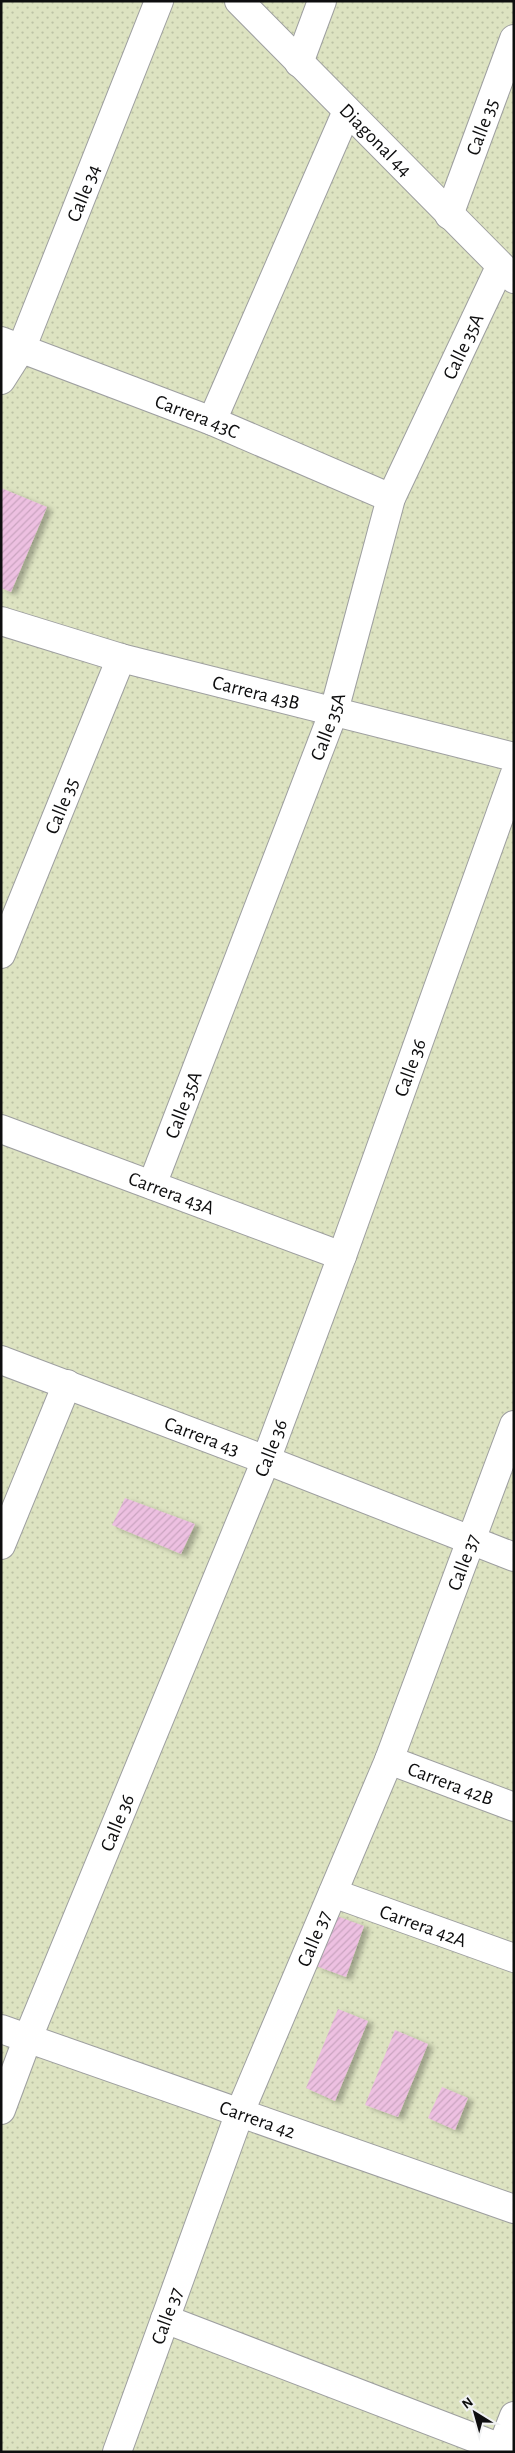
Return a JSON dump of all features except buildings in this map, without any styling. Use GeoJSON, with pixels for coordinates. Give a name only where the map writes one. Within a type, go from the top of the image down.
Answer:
{"type":"FeatureCollection","features":[{"type":"Feature","properties":{"kind":"street","name":"Calle 34"},"geometry":{"type":"LineString","coordinates":[[1,380],[12,344],[159,1]]}},
{"type":"Feature","properties":{"kind":"street","name":"Diagonal 44"},"geometry":{"type":"LineString","coordinates":[[238,1],[507,273]]}},
{"type":"Feature","properties":{"kind":"street"},"geometry":{"type":"LineString","coordinates":[[300,63],[322,1]]}},
{"type":"Feature","properties":{"kind":"street","name":"Calle 35"},"geometry":{"type":"LineString","coordinates":[[449,215],[514,39]]}},
{"type":"Feature","properties":{"kind":"street"},"geometry":{"type":"LineString","coordinates":[[212,420],[347,111]]}},
{"type":"Feature","properties":{"kind":"street","name":"Calle 35A"},"geometry":{"type":"LineString","coordinates":[[152,1185],[334,711],[391,498],[507,273]]}},
{"type":"Feature","properties":{"kind":"street","name":"Carrera 43C"},"geometry":{"type":"LineString","coordinates":[[12,344],[212,420],[391,498]]}},
{"type":"Feature","properties":{"kind":"street","name":"Carrera 43B"},"geometry":{"type":"LineString","coordinates":[[1,621],[121,658],[514,757]]}},
{"type":"Feature","properties":{"kind":"street","name":"Calle 35"},"geometry":{"type":"LineString","coordinates":[[1,954],[121,658]]}},
{"type":"Feature","properties":{"kind":"street","name":"Calle 36"},"geometry":{"type":"LineString","coordinates":[[1,2110],[266,1460],[342,1256],[514,776]]}},
{"type":"Feature","properties":{"kind":"street","name":"Carrera 43A"},"geometry":{"type":"LineString","coordinates":[[1,1129],[342,1256]]}},
{"type":"Feature","properties":{"kind":"street","name":"Carrera 43"},"geometry":{"type":"LineString","coordinates":[[1,1360],[266,1460],[514,1557]]}},
{"type":"Feature","properties":{"kind":"street"},"geometry":{"type":"LineString","coordinates":[[1,1545],[67,1384]]}},
{"type":"Feature","properties":{"kind":"street","name":"Calle 37"},"geometry":{"type":"LineString","coordinates":[[117,2452],[240,2112],[389,1760],[514,1426]]}},
{"type":"Feature","properties":{"kind":"street","name":"Carrera 42B"},"geometry":{"type":"LineString","coordinates":[[389,1760],[514,1807]]}},
{"type":"Feature","properties":{"kind":"street","name":"Carrera 42A"},"geometry":{"type":"LineString","coordinates":[[333,1892],[514,1958]]}},
{"type":"Feature","properties":{"kind":"street","name":"Carrera 42"},"geometry":{"type":"LineString","coordinates":[[1,2029],[514,2209]]}},
{"type":"Feature","properties":{"kind":"street"},"geometry":{"type":"LineString","coordinates":[[164,2319],[501,2450],[514,2416]]}},
{"type":"Feature","properties":{"kind":"green space"},"geometry":{"type":"Polygon","coordinates":[[[1,1],[514,1],[514,2452],[1,2452],[1,1]]]}}]}
